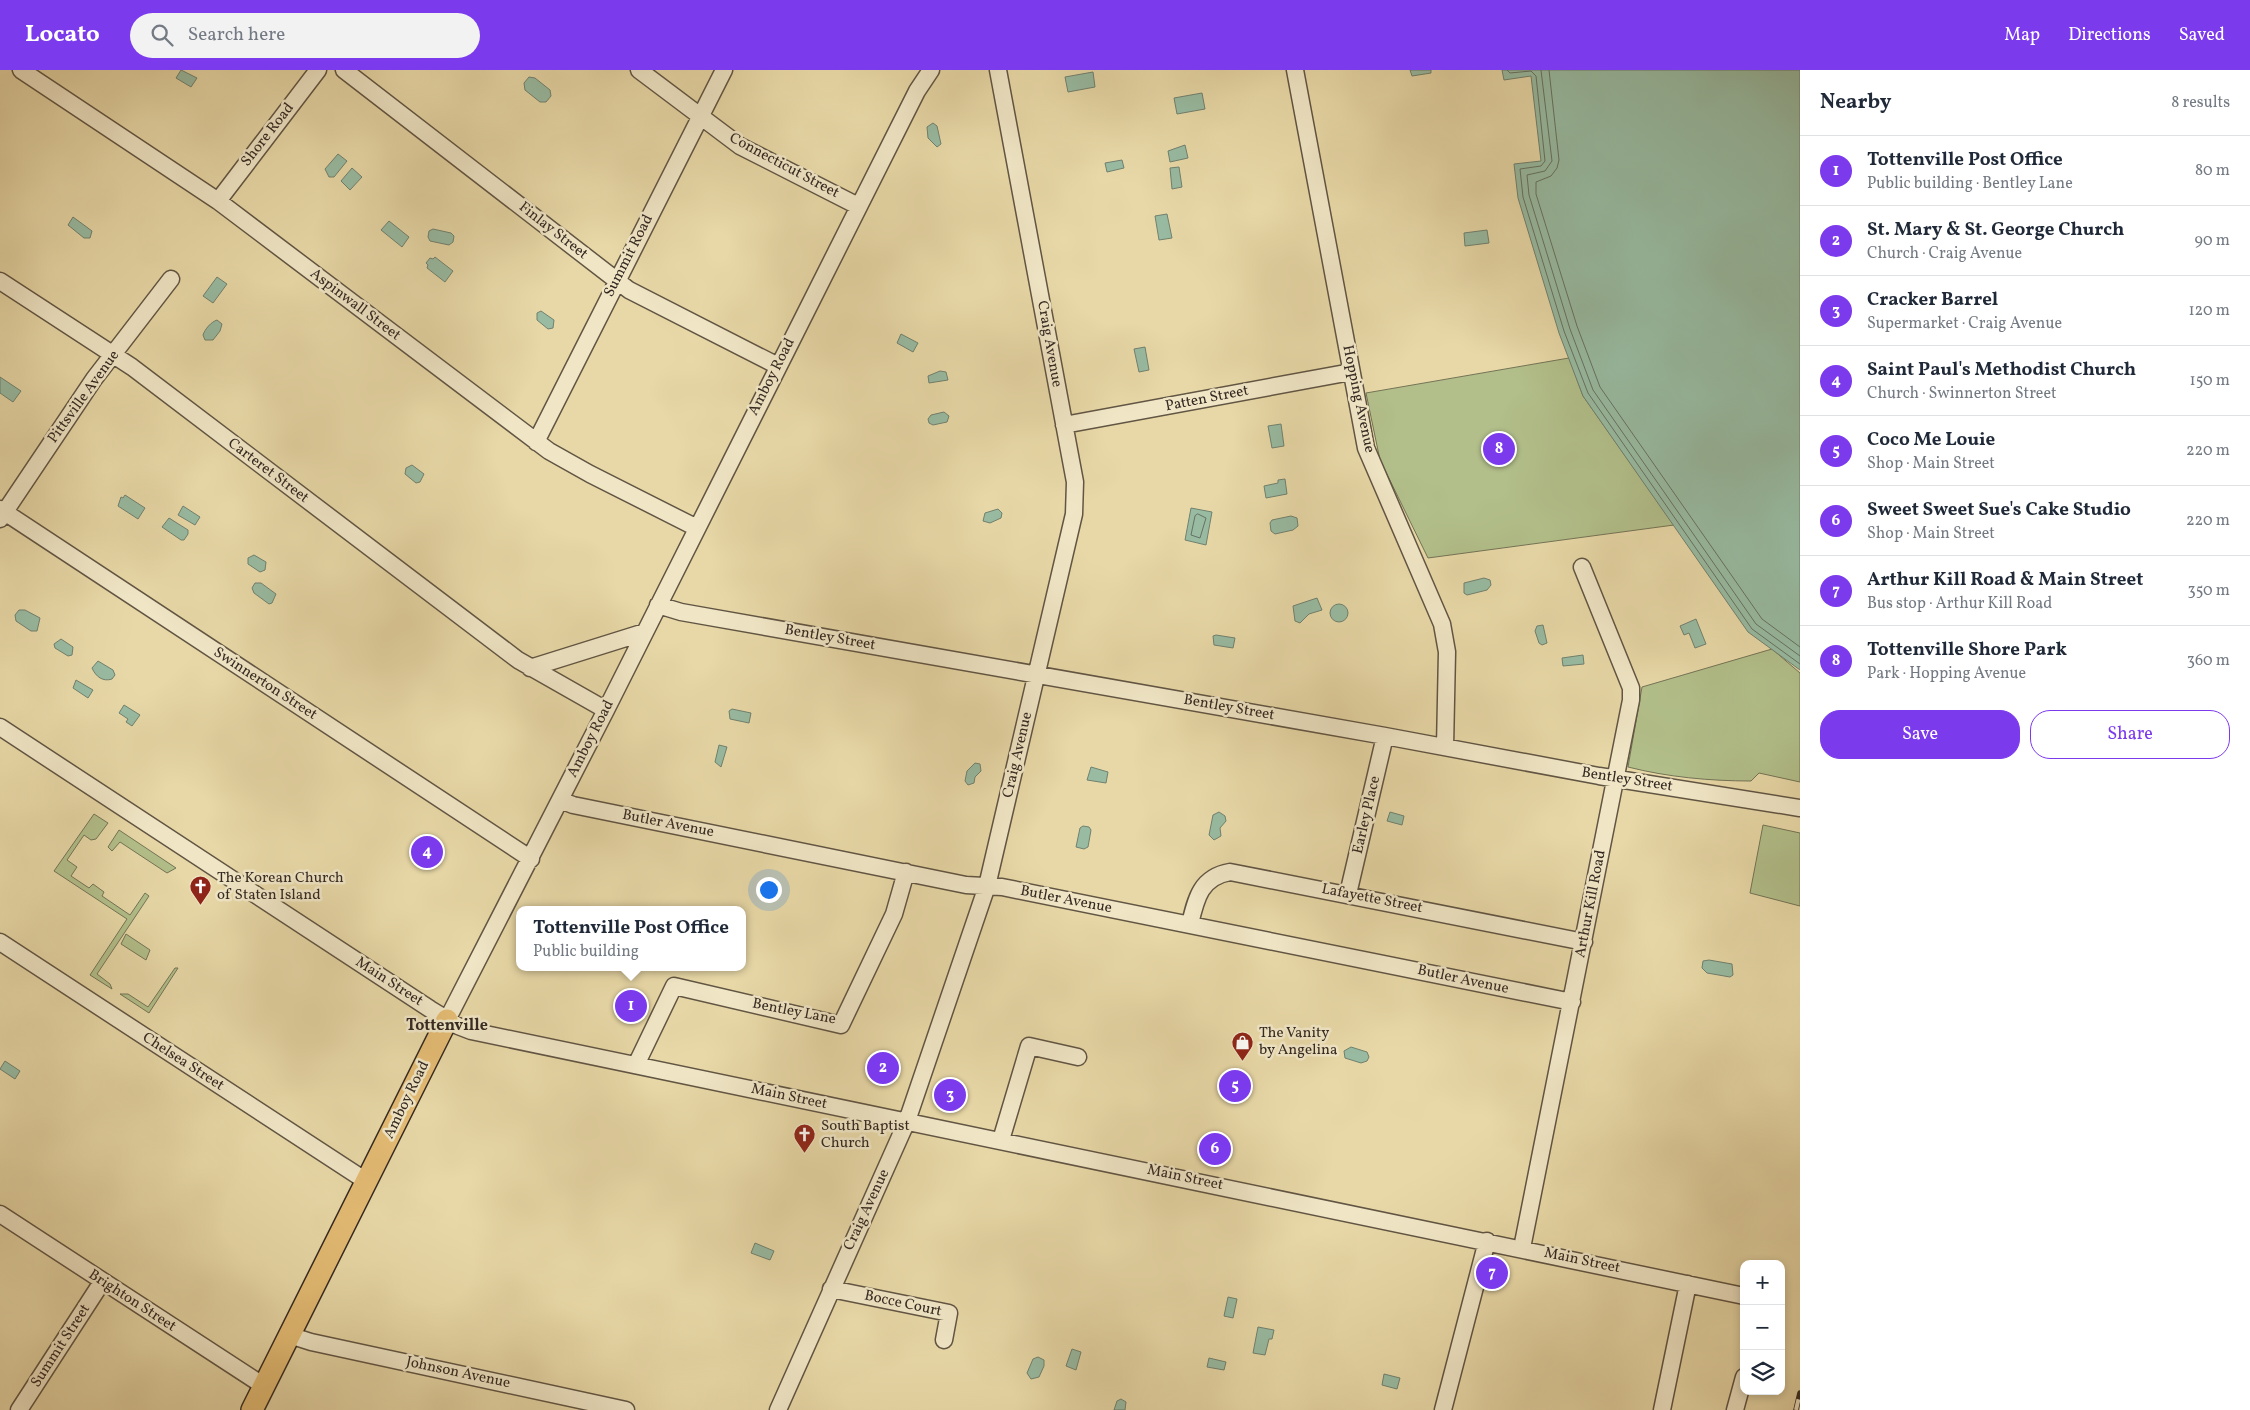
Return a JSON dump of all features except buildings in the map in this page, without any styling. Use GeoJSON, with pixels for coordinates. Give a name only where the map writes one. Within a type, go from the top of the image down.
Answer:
{"type":"FeatureCollection","features":[{"type":"Feature","properties":{"kind":"main road","name":"Amboy Road"},"geometry":{"type":"LineString","coordinates":[[252,1410],[446,1020]]}},
{"type":"Feature","properties":{"kind":"street","name":"Aspinwall Street"},"geometry":{"type":"LineString","coordinates":[[21,70],[218,201],[536,442],[574,466],[697,528]]}},
{"type":"Feature","properties":{"kind":"street","name":"Shore Road"},"geometry":{"type":"LineString","coordinates":[[218,201],[318,70]]}},
{"type":"Feature","properties":{"kind":"street","name":"Finlay Street"},"geometry":{"type":"LineString","coordinates":[[344,70],[616,281],[636,294],[778,366]]}},
{"type":"Feature","properties":{"kind":"street","name":"Connecticut Street"},"geometry":{"type":"LineString","coordinates":[[639,70],[750,152],[858,206]]}},
{"type":"Feature","properties":{"kind":"street","name":"Summit Road"},"geometry":{"type":"LineString","coordinates":[[536,442],[724,70]]}},
{"type":"Feature","properties":{"kind":"street","name":"Amboy Road"},"geometry":{"type":"LineString","coordinates":[[446,1020],[531,859],[858,206],[917,91],[931,70]]}},
{"type":"Feature","properties":{"kind":"street","name":"Craig Avenue"},"geometry":{"type":"LineString","coordinates":[[778,1410],[908,1121],[987,886],[1076,503],[1075,482],[998,70]]}},
{"type":"Feature","properties":{"kind":"street","name":"Hopping Avenue"},"geometry":{"type":"LineString","coordinates":[[1295,70],[1366,448],[1442,624],[1447,652],[1445,747]]}},
{"type":"Feature","properties":{"kind":"street","name":"Pittsville Avenue"},"geometry":{"type":"LineString","coordinates":[[2,513],[94,379],[171,279]]}},
{"type":"Feature","properties":{"kind":"street","name":"Carteret Street"},"geometry":{"type":"LineString","coordinates":[[0,281],[140,373],[530,668],[606,710]]}},
{"type":"Feature","properties":{"kind":"street","name":"Patten Street"},"geometry":{"type":"LineString","coordinates":[[1064,425],[1351,372]]}},
{"type":"Feature","properties":{"kind":"street","name":"Swinnerton Street"},"geometry":{"type":"LineString","coordinates":[[2,513],[531,859]]}},
{"type":"Feature","properties":{"kind":"street","name":"Arthur Kill Road"},"geometry":{"type":"LineString","coordinates":[[1522,1248],[1631,700],[1631,688],[1582,567]]}},
{"type":"Feature","properties":{"kind":"street","name":"Bentley Street"},"geometry":{"type":"LineString","coordinates":[[658,605],[682,612],[1616,778],[1800,808]]}},
{"type":"Feature","properties":{"kind":"street"},"geometry":{"type":"LineString","coordinates":[[530,668],[645,632]]}},
{"type":"Feature","properties":{"kind":"street","name":"Main Street"},"geometry":{"type":"LineString","coordinates":[[0,727],[446,1020],[471,1031],[1522,1248],[1740,1295]]}},
{"type":"Feature","properties":{"kind":"street","name":"Earley Place"},"geometry":{"type":"LineString","coordinates":[[1348,894],[1385,736]]}},
{"type":"Feature","properties":{"kind":"street","name":"Butler Avenue"},"geometry":{"type":"LineString","coordinates":[[560,800],[573,805],[966,884],[1002,887],[1572,1002]]}},
{"type":"Feature","properties":{"kind":"street","name":"Bentley Lane"},"geometry":{"type":"LineString","coordinates":[[636,1065],[674,986],[841,1025],[894,914],[906,872]]}},
{"type":"Feature","properties":{"kind":"street","name":"Lafayette Street"},"geometry":{"type":"LineString","coordinates":[[1190,924],[1197,896],[1206,883],[1218,874],[1230,872],[1584,942]]}},
{"type":"Feature","properties":{"kind":"street","name":"Chelsea Street"},"geometry":{"type":"LineString","coordinates":[[0,942],[366,1181]]}},
{"type":"Feature","properties":{"kind":"street"},"geometry":{"type":"LineString","coordinates":[[1001,1140],[1029,1046],[1078,1057]]}},
{"type":"Feature","properties":{"kind":"street","name":"Brighton Street"},"geometry":{"type":"LineString","coordinates":[[0,1214],[264,1386]]}},
{"type":"Feature","properties":{"kind":"street"},"geometry":{"type":"LineString","coordinates":[[1443,1410],[1488,1241]]}},
{"type":"Feature","properties":{"kind":"street","name":"Summit Street"},"geometry":{"type":"LineString","coordinates":[[19,1410],[102,1282]]}},
{"type":"Feature","properties":{"kind":"street"},"geometry":{"type":"LineString","coordinates":[[1662,1410],[1688,1284]]}},
{"type":"Feature","properties":{"kind":"street","name":"Bocce Court"},"geometry":{"type":"LineString","coordinates":[[831,1289],[949,1313],[944,1340]]}},
{"type":"Feature","properties":{"kind":"street","name":"Johnson Avenue"},"geometry":{"type":"LineString","coordinates":[[289,1335],[311,1342],[626,1410]]}},
{"type":"Feature","properties":{"kind":"street"},"geometry":{"type":"LineString","coordinates":[[1735,1410],[1740,1392]]}},
{"type":"Feature","properties":{"kind":"shaded area"},"geometry":{"type":"Polygon","coordinates":[[[1569,358],[1583,396],[1674,525],[1428,558],[1380,460],[1366,393],[1569,358]]]}},
{"type":"Feature","properties":{"kind":"shaded area"},"geometry":{"type":"Polygon","coordinates":[[[1772,649],[1800,673],[1800,782],[1759,773],[1751,781],[1720,780],[1673,776],[1628,767],[1642,687],[1772,649]]]}},
{"type":"Feature","properties":{"kind":"shaded area"},"geometry":{"type":"Polygon","coordinates":[[[94,814],[108,823],[96,839],[91,840],[84,835],[67,860],[77,867],[71,876],[89,888],[93,884],[104,892],[102,896],[130,915],[145,893],[149,896],[97,974],[110,984],[112,989],[90,975],[127,919],[54,871],[94,814]]]}},
{"type":"Feature","properties":{"kind":"shaded area"},"geometry":{"type":"Polygon","coordinates":[[[1763,825],[1800,833],[1800,906],[1750,893],[1763,825]]]}},
{"type":"Feature","properties":{"kind":"shaded area"},"geometry":{"type":"Polygon","coordinates":[[[119,830],[176,868],[167,873],[120,842],[112,851],[108,847],[119,830]]]}},
{"type":"Feature","properties":{"kind":"shaded area"},"geometry":{"type":"Polygon","coordinates":[[[126,934],[150,950],[146,960],[121,944],[126,934]]]}},
{"type":"Feature","properties":{"kind":"shaded area"},"geometry":{"type":"Polygon","coordinates":[[[175,968],[178,968],[149,1013],[120,994],[128,994],[148,1007],[175,968]]]}},
{"type":"Feature","properties":{"kind":"water"},"geometry":{"type":"Polygon","coordinates":[[[181,70],[197,78],[191,87],[176,78],[181,70]]]}},
{"type":"Feature","properties":{"kind":"water"},"geometry":{"type":"Polygon","coordinates":[[[1410,70],[1431,70],[1431,73],[1412,76],[1410,70]]]}},
{"type":"Feature","properties":{"kind":"water"},"geometry":{"type":"Polygon","coordinates":[[[1502,70],[1800,70],[1800,670],[1748,632],[1583,396],[1559,333],[1518,198],[1514,164],[1541,161],[1531,76],[1504,80],[1502,70]]]}},
{"type":"Feature","properties":{"kind":"water"},"geometry":{"type":"Polygon","coordinates":[[[1093,72],[1095,87],[1068,92],[1065,77],[1093,72]]]}},
{"type":"Feature","properties":{"kind":"water"},"geometry":{"type":"Polygon","coordinates":[[[529,77],[535,78],[550,90],[551,96],[546,102],[540,102],[525,90],[524,83],[529,77]]]}},
{"type":"Feature","properties":{"kind":"water"},"geometry":{"type":"Polygon","coordinates":[[[1202,93],[1205,109],[1177,114],[1174,98],[1202,93]]]}},
{"type":"Feature","properties":{"kind":"water"},"geometry":{"type":"Polygon","coordinates":[[[933,123],[937,126],[941,144],[937,147],[928,138],[927,127],[933,123]]]}},
{"type":"Feature","properties":{"kind":"water"},"geometry":{"type":"Polygon","coordinates":[[[1185,145],[1188,158],[1170,162],[1168,151],[1185,145]]]}},
{"type":"Feature","properties":{"kind":"water"},"geometry":{"type":"Polygon","coordinates":[[[338,154],[347,161],[334,177],[329,177],[325,169],[338,154]]]}},
{"type":"Feature","properties":{"kind":"water"},"geometry":{"type":"Polygon","coordinates":[[[1122,160],[1124,168],[1107,172],[1105,163],[1122,160]]]}},
{"type":"Feature","properties":{"kind":"water"},"geometry":{"type":"Polygon","coordinates":[[[1179,167],[1182,187],[1172,189],[1170,168],[1179,167]]]}},
{"type":"Feature","properties":{"kind":"water"},"geometry":{"type":"Polygon","coordinates":[[[352,168],[362,177],[350,190],[341,181],[352,168]]]}},
{"type":"Feature","properties":{"kind":"water"},"geometry":{"type":"Polygon","coordinates":[[[1167,214],[1172,238],[1159,240],[1155,216],[1167,214]]]}},
{"type":"Feature","properties":{"kind":"water"},"geometry":{"type":"Polygon","coordinates":[[[73,217],[92,231],[90,238],[84,238],[68,225],[73,217]]]}},
{"type":"Feature","properties":{"kind":"water"},"geometry":{"type":"Polygon","coordinates":[[[389,221],[409,237],[402,247],[381,230],[389,221]]]}},
{"type":"Feature","properties":{"kind":"water"},"geometry":{"type":"Polygon","coordinates":[[[433,229],[451,233],[454,236],[453,242],[449,245],[430,241],[428,237],[429,231],[433,229]]]}},
{"type":"Feature","properties":{"kind":"water"},"geometry":{"type":"Polygon","coordinates":[[[1487,230],[1489,243],[1465,246],[1464,233],[1487,230]]]}},
{"type":"Feature","properties":{"kind":"water"},"geometry":{"type":"Polygon","coordinates":[[[435,257],[453,271],[445,282],[427,268],[428,265],[426,263],[430,258],[433,259],[435,257]]]}},
{"type":"Feature","properties":{"kind":"water"},"geometry":{"type":"Polygon","coordinates":[[[217,277],[227,284],[213,303],[203,296],[217,277]]]}},
{"type":"Feature","properties":{"kind":"water"},"geometry":{"type":"Polygon","coordinates":[[[541,311],[554,320],[553,328],[548,329],[537,320],[537,313],[541,311]]]}},
{"type":"Feature","properties":{"kind":"water"},"geometry":{"type":"Polygon","coordinates":[[[217,320],[222,324],[220,331],[213,340],[205,340],[203,335],[205,330],[217,320]]]}},
{"type":"Feature","properties":{"kind":"water"},"geometry":{"type":"Polygon","coordinates":[[[901,334],[918,343],[913,352],[897,343],[901,334]]]}},
{"type":"Feature","properties":{"kind":"water"},"geometry":{"type":"Polygon","coordinates":[[[1145,347],[1149,370],[1139,372],[1134,349],[1145,347]]]}},
{"type":"Feature","properties":{"kind":"water"},"geometry":{"type":"Polygon","coordinates":[[[940,371],[946,372],[948,380],[929,383],[928,376],[940,371]]]}},
{"type":"Feature","properties":{"kind":"water"},"geometry":{"type":"Polygon","coordinates":[[[0,377],[21,391],[13,402],[0,393],[0,377]]]}},
{"type":"Feature","properties":{"kind":"water"},"geometry":{"type":"Polygon","coordinates":[[[944,412],[949,416],[947,422],[933,425],[929,423],[928,419],[931,415],[944,412]]]}},
{"type":"Feature","properties":{"kind":"water"},"geometry":{"type":"Polygon","coordinates":[[[1281,424],[1284,446],[1272,448],[1268,426],[1281,424]]]}},
{"type":"Feature","properties":{"kind":"water"},"geometry":{"type":"Polygon","coordinates":[[[412,465],[424,474],[420,482],[416,483],[405,474],[406,468],[412,465]]]}},
{"type":"Feature","properties":{"kind":"water"},"geometry":{"type":"Polygon","coordinates":[[[1285,479],[1287,494],[1266,498],[1264,486],[1278,483],[1278,480],[1285,479]]]}},
{"type":"Feature","properties":{"kind":"water"},"geometry":{"type":"Polygon","coordinates":[[[125,495],[145,508],[138,519],[118,506],[121,497],[123,498],[125,495]]]}},
{"type":"Feature","properties":{"kind":"water"},"geometry":{"type":"Polygon","coordinates":[[[183,506],[200,517],[195,525],[178,515],[183,506]]]}},
{"type":"Feature","properties":{"kind":"water"},"geometry":{"type":"Polygon","coordinates":[[[1191,508],[1212,512],[1206,545],[1185,540],[1191,508]]]}},
{"type":"Feature","properties":{"kind":"water"},"geometry":{"type":"Polygon","coordinates":[[[998,509],[1002,513],[1001,518],[990,523],[983,521],[985,513],[998,509]]]}},
{"type":"Feature","properties":{"kind":"water"},"geometry":{"type":"Polygon","coordinates":[[[1291,516],[1297,518],[1298,526],[1293,530],[1275,534],[1271,531],[1270,523],[1272,520],[1291,516]]]}},
{"type":"Feature","properties":{"kind":"water"},"geometry":{"type":"Polygon","coordinates":[[[169,518],[188,530],[184,540],[181,540],[162,527],[169,518]]]}},
{"type":"Feature","properties":{"kind":"water"},"geometry":{"type":"Polygon","coordinates":[[[254,555],[266,562],[265,570],[260,572],[248,564],[248,558],[254,555]]]}},
{"type":"Feature","properties":{"kind":"water"},"geometry":{"type":"Polygon","coordinates":[[[1484,578],[1490,580],[1491,585],[1487,590],[1467,595],[1464,593],[1464,583],[1484,578]]]}},
{"type":"Feature","properties":{"kind":"water"},"geometry":{"type":"Polygon","coordinates":[[[255,583],[261,583],[276,594],[272,603],[269,604],[254,593],[252,588],[255,583]]]}},
{"type":"Feature","properties":{"kind":"water"},"geometry":{"type":"Polygon","coordinates":[[[1317,598],[1322,610],[1309,614],[1300,623],[1295,621],[1293,606],[1317,598]]]}},
{"type":"Feature","properties":{"kind":"water"},"geometry":{"type":"Polygon","coordinates":[[[1339,604],[1345,607],[1348,613],[1345,619],[1339,622],[1333,619],[1330,613],[1333,607],[1339,604]]]}},
{"type":"Feature","properties":{"kind":"water"},"geometry":{"type":"Polygon","coordinates":[[[19,610],[25,610],[40,618],[37,631],[31,631],[16,621],[15,615],[19,610]]]}},
{"type":"Feature","properties":{"kind":"water"},"geometry":{"type":"Polygon","coordinates":[[[1696,619],[1706,644],[1695,648],[1689,633],[1684,635],[1680,626],[1696,619]]]}},
{"type":"Feature","properties":{"kind":"water"},"geometry":{"type":"Polygon","coordinates":[[[1543,625],[1547,643],[1542,645],[1539,643],[1535,631],[1537,626],[1543,625]]]}},
{"type":"Feature","properties":{"kind":"water"},"geometry":{"type":"Polygon","coordinates":[[[1213,636],[1235,638],[1233,648],[1214,645],[1213,636]]]}},
{"type":"Feature","properties":{"kind":"water"},"geometry":{"type":"Polygon","coordinates":[[[61,639],[73,647],[72,655],[68,656],[55,648],[54,644],[61,639]]]}},
{"type":"Feature","properties":{"kind":"water"},"geometry":{"type":"Polygon","coordinates":[[[1583,655],[1584,664],[1563,666],[1562,658],[1583,655]]]}},
{"type":"Feature","properties":{"kind":"water"},"geometry":{"type":"Polygon","coordinates":[[[98,661],[113,670],[115,675],[112,679],[103,679],[96,674],[92,668],[98,661]]]}},
{"type":"Feature","properties":{"kind":"water"},"geometry":{"type":"Polygon","coordinates":[[[76,680],[93,690],[88,698],[73,688],[76,680]]]}},
{"type":"Feature","properties":{"kind":"water"},"geometry":{"type":"Polygon","coordinates":[[[124,705],[140,715],[132,726],[126,722],[128,719],[119,713],[124,705]]]}},
{"type":"Feature","properties":{"kind":"water"},"geometry":{"type":"Polygon","coordinates":[[[732,709],[751,713],[749,723],[730,719],[729,711],[732,709]]]}},
{"type":"Feature","properties":{"kind":"water"},"geometry":{"type":"Polygon","coordinates":[[[719,745],[727,747],[721,767],[715,762],[719,745]]]}},
{"type":"Feature","properties":{"kind":"water"},"geometry":{"type":"Polygon","coordinates":[[[975,763],[980,764],[981,771],[975,777],[974,783],[968,785],[965,781],[967,771],[975,763]]]}},
{"type":"Feature","properties":{"kind":"water"},"geometry":{"type":"Polygon","coordinates":[[[1091,767],[1108,772],[1106,783],[1087,780],[1091,767]]]}},
{"type":"Feature","properties":{"kind":"water"},"geometry":{"type":"Polygon","coordinates":[[[1219,812],[1225,816],[1226,821],[1220,828],[1221,836],[1214,840],[1209,835],[1213,815],[1219,812]]]}},
{"type":"Feature","properties":{"kind":"water"},"geometry":{"type":"Polygon","coordinates":[[[1390,812],[1404,816],[1402,825],[1387,821],[1390,812]]]}},
{"type":"Feature","properties":{"kind":"water"},"geometry":{"type":"Polygon","coordinates":[[[1083,826],[1089,827],[1091,830],[1088,847],[1084,849],[1076,847],[1080,828],[1083,826]]]}},
{"type":"Feature","properties":{"kind":"water"},"geometry":{"type":"Polygon","coordinates":[[[1709,960],[1732,964],[1733,975],[1730,977],[1707,973],[1702,968],[1703,961],[1709,960]]]}},
{"type":"Feature","properties":{"kind":"water"},"geometry":{"type":"Polygon","coordinates":[[[1351,1047],[1367,1052],[1369,1057],[1367,1061],[1361,1063],[1345,1058],[1344,1051],[1351,1047]]]}},
{"type":"Feature","properties":{"kind":"water"},"geometry":{"type":"Polygon","coordinates":[[[5,1061],[20,1071],[15,1079],[0,1069],[5,1061]]]}},
{"type":"Feature","properties":{"kind":"water"},"geometry":{"type":"Polygon","coordinates":[[[755,1243],[774,1251],[770,1260],[751,1253],[755,1243]]]}},
{"type":"Feature","properties":{"kind":"water"},"geometry":{"type":"Polygon","coordinates":[[[1228,1297],[1237,1299],[1233,1318],[1224,1316],[1228,1297]]]}},
{"type":"Feature","properties":{"kind":"water"},"geometry":{"type":"Polygon","coordinates":[[[1258,1327],[1274,1330],[1272,1339],[1269,1339],[1265,1355],[1253,1353],[1258,1327]]]}},
{"type":"Feature","properties":{"kind":"water"},"geometry":{"type":"Polygon","coordinates":[[[1072,1349],[1081,1352],[1076,1370],[1066,1366],[1072,1349]]]}},
{"type":"Feature","properties":{"kind":"water"},"geometry":{"type":"Polygon","coordinates":[[[1038,1357],[1044,1360],[1044,1366],[1039,1377],[1031,1379],[1027,1373],[1033,1359],[1038,1357]]]}},
{"type":"Feature","properties":{"kind":"water"},"geometry":{"type":"Polygon","coordinates":[[[1209,1358],[1226,1362],[1224,1370],[1207,1367],[1209,1358]]]}},
{"type":"Feature","properties":{"kind":"water"},"geometry":{"type":"Polygon","coordinates":[[[1384,1374],[1400,1378],[1397,1389],[1382,1385],[1384,1374]]]}},
{"type":"Feature","properties":{"kind":"water"},"geometry":{"type":"Polygon","coordinates":[[[1121,1399],[1126,1402],[1125,1410],[1114,1410],[1117,1401],[1121,1399]]]}},
{"type":"Feature","properties":{"kind":"railway"},"geometry":{"type":"LineString","coordinates":[[1796,1410],[1800,1393]]}},
{"type":"Feature","properties":{"kind":"place","name":"Tottenville Shore Park"},"geometry":{"type":"Point","coordinates":[1499,449]}},
{"type":"Feature","properties":{"kind":"place","name":"Saint Paul's Methodist Church"},"geometry":{"type":"Point","coordinates":[427,852]}},
{"type":"Feature","properties":{"kind":"place","name":"The Korean Church of Staten Island"},"geometry":{"type":"Point","coordinates":[201,906]}},
{"type":"Feature","properties":{"kind":"place","name":"Tottenville Post Office"},"geometry":{"type":"Point","coordinates":[631,1006]}},
{"type":"Feature","properties":{"kind":"place","name":"The Vanity by Angelina"},"geometry":{"type":"Point","coordinates":[1243,1061]}},
{"type":"Feature","properties":{"kind":"place","name":"St. Mary & St. George Church"},"geometry":{"type":"Point","coordinates":[883,1068]}},
{"type":"Feature","properties":{"kind":"place","name":"Coco Me Louie"},"geometry":{"type":"Point","coordinates":[1235,1086]}},
{"type":"Feature","properties":{"kind":"place","name":"Cracker Barrel"},"geometry":{"type":"Point","coordinates":[950,1095]}},
{"type":"Feature","properties":{"kind":"place","name":"Sweet Sweet Sue's Cake Studio"},"geometry":{"type":"Point","coordinates":[1215,1149]}},
{"type":"Feature","properties":{"kind":"place","name":"South Baptist Church"},"geometry":{"type":"Point","coordinates":[805,1154]}},
{"type":"Feature","properties":{"kind":"place","name":"Arthur Kill Road & Main Street"},"geometry":{"type":"Point","coordinates":[1492,1273]}},
{"type":"Feature","properties":{"kind":"district","name":"Tottenville"},"geometry":{"type":"Point","coordinates":[447,1026]}}]}
